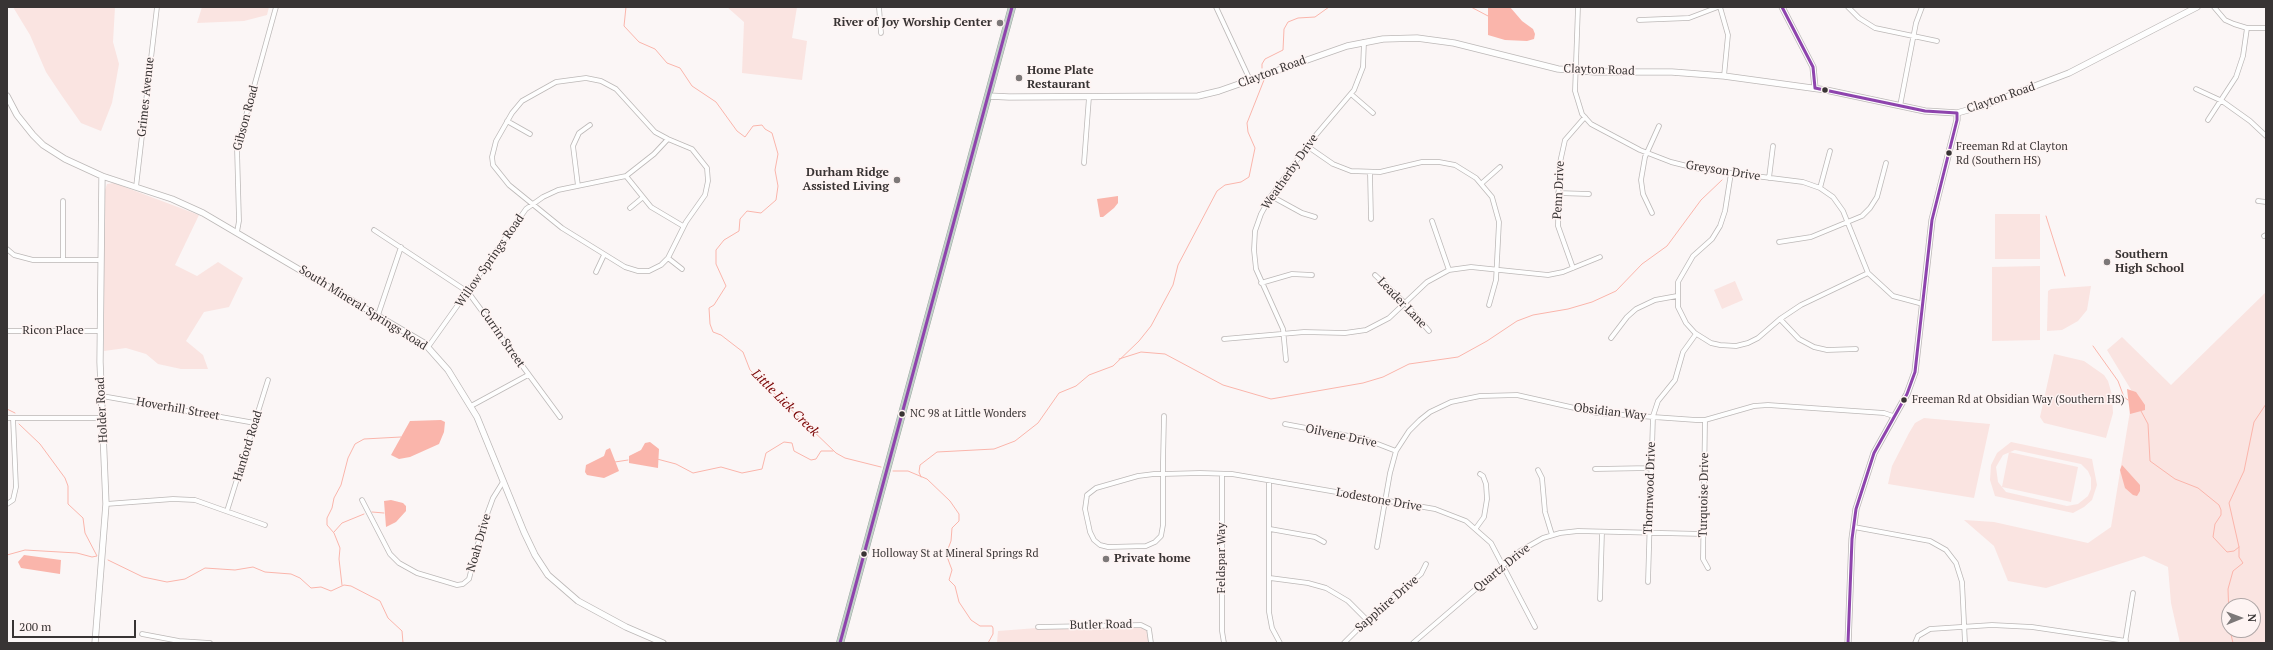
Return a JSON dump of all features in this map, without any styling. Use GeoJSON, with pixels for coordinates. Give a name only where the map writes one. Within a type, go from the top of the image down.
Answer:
{"type":"FeatureCollection","features":[{"type":"Feature","properties":{"kind":"highway"},"geometry":{"type":"LineString","coordinates":[[840,643],[1012,7]]}},
{"type":"Feature","properties":{"kind":"street","name":"Grimes Avenue"},"geometry":{"type":"LineString","coordinates":[[136,187],[157,7]]}},
{"type":"Feature","properties":{"kind":"street","name":"Gibson Road"},"geometry":{"type":"LineString","coordinates":[[237,232],[239,218],[237,148],[276,7]]}},
{"type":"Feature","properties":{"kind":"street"},"geometry":{"type":"LineString","coordinates":[[878,7],[881,33]]}},
{"type":"Feature","properties":{"kind":"street"},"geometry":{"type":"LineString","coordinates":[[1216,7],[1250,80]]}},
{"type":"Feature","properties":{"kind":"street","name":"Greyson Drive"},"geometry":{"type":"LineString","coordinates":[[1578,7],[1575,71],[1576,98],[1585,117],[1602,131],[1647,153],[1699,169],[1804,182],[1820,188],[1838,203],[1849,222],[1868,273],[1893,296],[1923,304]]}},
{"type":"Feature","properties":{"kind":"street"},"geometry":{"type":"LineString","coordinates":[[1639,20],[1689,18],[1719,7],[1728,35],[1724,76]]}},
{"type":"Feature","properties":{"kind":"street"},"geometry":{"type":"LineString","coordinates":[[1782,7],[1813,67],[1815,88]]}},
{"type":"Feature","properties":{"kind":"street"},"geometry":{"type":"LineString","coordinates":[[1848,7],[1870,26],[1937,41]]}},
{"type":"Feature","properties":{"kind":"street"},"geometry":{"type":"LineString","coordinates":[[1900,106],[1914,36],[1922,7]]}},
{"type":"Feature","properties":{"kind":"street","name":"Clayton Road"},"geometry":{"type":"LineString","coordinates":[[988,96],[1192,97],[1214,93],[1327,52],[1364,42],[1396,38],[1424,38],[1454,43],[1540,66],[1575,71],[1672,72],[1724,76],[1815,88],[1932,112],[1957,113],[1982,106],[2069,73],[2197,7]]}},
{"type":"Feature","properties":{"kind":"street"},"geometry":{"type":"LineString","coordinates":[[2214,7],[2225,20],[2247,28],[2266,28]]}},
{"type":"Feature","properties":{"kind":"street"},"geometry":{"type":"LineString","coordinates":[[2208,120],[2231,87],[2240,68],[2247,28]]}},
{"type":"Feature","properties":{"kind":"street","name":"Weatherby Drive"},"geometry":{"type":"LineString","coordinates":[[1286,360],[1285,334],[1281,322],[1261,283],[1256,269],[1254,241],[1258,222],[1271,196],[1307,146],[1351,94],[1358,82],[1363,67],[1364,42]]}},
{"type":"Feature","properties":{"kind":"street"},"geometry":{"type":"LineString","coordinates":[[591,79],[606,83],[620,91],[647,124],[668,140],[692,149],[705,164],[708,173],[706,192],[683,226],[668,258],[655,269],[643,272],[625,267],[562,228],[509,185],[493,165],[492,157],[494,146],[507,121],[522,101],[544,88],[567,80],[591,79]]}},
{"type":"Feature","properties":{"kind":"street"},"geometry":{"type":"LineString","coordinates":[[2196,89],[2222,101],[2250,121],[2266,136]]}},
{"type":"Feature","properties":{"kind":"street"},"geometry":{"type":"LineString","coordinates":[[1351,94],[1373,113]]}},
{"type":"Feature","properties":{"kind":"street","name":"South Mineral Springs Road"},"geometry":{"type":"LineString","coordinates":[[7,96],[20,119],[38,141],[65,159],[102,176],[181,203],[237,232],[378,315],[428,347],[448,370],[472,406],[535,555],[558,585],[591,608],[663,643]]}},
{"type":"Feature","properties":{"kind":"street"},"geometry":{"type":"LineString","coordinates":[[1084,163],[1089,97]]}},
{"type":"Feature","properties":{"kind":"street"},"geometry":{"type":"LineString","coordinates":[[1848,643],[1854,527],[1860,494],[1870,464],[1893,416],[1907,394],[1915,372],[1932,220],[1957,120],[1957,113]]}},
{"type":"Feature","properties":{"kind":"street","name":"Penn Drive"},"geometry":{"type":"LineString","coordinates":[[1573,268],[1562,243],[1558,226],[1560,160],[1564,144],[1570,132],[1585,117]]}},
{"type":"Feature","properties":{"kind":"street"},"geometry":{"type":"LineString","coordinates":[[507,121],[530,134]]}},
{"type":"Feature","properties":{"kind":"street"},"geometry":{"type":"LineString","coordinates":[[578,186],[573,146],[579,133],[590,125]]}},
{"type":"Feature","properties":{"kind":"street"},"geometry":{"type":"LineString","coordinates":[[1652,213],[1643,194],[1641,185],[1647,153],[1659,126]]}},
{"type":"Feature","properties":{"kind":"street","name":"Willow Springs Road"},"geometry":{"type":"LineString","coordinates":[[428,347],[468,292],[514,224],[532,204],[553,192],[626,176],[654,154],[668,140]]}},
{"type":"Feature","properties":{"kind":"street"},"geometry":{"type":"LineString","coordinates":[[1307,146],[1338,166],[1351,170],[1370,173],[1422,162],[1439,162],[1463,168],[1482,184],[1492,197],[1498,213],[1499,231],[1497,270],[1494,289],[1489,305]]}},
{"type":"Feature","properties":{"kind":"street"},"geometry":{"type":"LineString","coordinates":[[1769,178],[1773,146]]}},
{"type":"Feature","properties":{"kind":"street"},"geometry":{"type":"LineString","coordinates":[[1820,188],[1830,151]]}},
{"type":"Feature","properties":{"kind":"street"},"geometry":{"type":"LineString","coordinates":[[1779,242],[1812,237],[1862,216],[1874,204],[1886,163]]}},
{"type":"Feature","properties":{"kind":"street"},"geometry":{"type":"LineString","coordinates":[[1482,184],[1500,167]]}},
{"type":"Feature","properties":{"kind":"street"},"geometry":{"type":"LineString","coordinates":[[1370,173],[1371,219]]}},
{"type":"Feature","properties":{"kind":"street"},"geometry":{"type":"LineString","coordinates":[[1731,173],[1722,221],[1714,236],[1692,256],[1678,282],[1678,307],[1683,319],[1696,334],[1715,344],[1736,346],[1758,338],[1780,319],[1808,301],[1868,273]]}},
{"type":"Feature","properties":{"kind":"street","name":"Holder Road"},"geometry":{"type":"LineString","coordinates":[[95,643],[106,504],[100,331],[102,176]]}},
{"type":"Feature","properties":{"kind":"street"},"geometry":{"type":"LineString","coordinates":[[626,176],[642,198],[658,213],[683,226]]}},
{"type":"Feature","properties":{"kind":"street"},"geometry":{"type":"LineString","coordinates":[[1558,193],[1589,194]]}},
{"type":"Feature","properties":{"kind":"street"},"geometry":{"type":"LineString","coordinates":[[1271,196],[1302,213],[1315,217]]}},
{"type":"Feature","properties":{"kind":"street"},"geometry":{"type":"LineString","coordinates":[[630,208],[642,198]]}},
{"type":"Feature","properties":{"kind":"street"},"geometry":{"type":"LineString","coordinates":[[63,201],[63,260]]}},
{"type":"Feature","properties":{"kind":"street"},"geometry":{"type":"LineString","coordinates":[[2258,201],[2266,202]]}},
{"type":"Feature","properties":{"kind":"street"},"geometry":{"type":"LineString","coordinates":[[1432,221],[1449,270]]}},
{"type":"Feature","properties":{"kind":"street","name":"Currin Street"},"geometry":{"type":"LineString","coordinates":[[374,230],[468,292],[485,313],[528,375],[560,417]]}},
{"type":"Feature","properties":{"kind":"street"},"geometry":{"type":"LineString","coordinates":[[378,315],[400,247]]}},
{"type":"Feature","properties":{"kind":"street"},"geometry":{"type":"LineString","coordinates":[[7,249],[22,258],[100,260]]}},
{"type":"Feature","properties":{"kind":"street"},"geometry":{"type":"LineString","coordinates":[[596,272],[604,255]]}},
{"type":"Feature","properties":{"kind":"street"},"geometry":{"type":"LineString","coordinates":[[1224,339],[1304,332],[1345,333],[1366,330],[1382,322],[1406,304],[1427,282],[1449,270],[1471,267],[1548,275],[1573,268],[1600,256]]}},
{"type":"Feature","properties":{"kind":"street"},"geometry":{"type":"LineString","coordinates":[[668,258],[682,269]]}},
{"type":"Feature","properties":{"kind":"street"},"geometry":{"type":"LineString","coordinates":[[1261,283],[1284,275],[1312,275]]}},
{"type":"Feature","properties":{"kind":"street","name":"Leader Lane"},"geometry":{"type":"LineString","coordinates":[[1375,275],[1406,304],[1429,331]]}},
{"type":"Feature","properties":{"kind":"street"},"geometry":{"type":"LineString","coordinates":[[1611,338],[1627,317],[1636,309],[1655,300],[1677,296]]}},
{"type":"Feature","properties":{"kind":"street"},"geometry":{"type":"LineString","coordinates":[[1780,319],[1799,339],[1814,347],[1827,350],[1856,349]]}},
{"type":"Feature","properties":{"kind":"street","name":"Ricon Place"},"geometry":{"type":"LineString","coordinates":[[7,331],[100,331]]}},
{"type":"Feature","properties":{"kind":"street","name":"Thornwood Drive"},"geometry":{"type":"LineString","coordinates":[[1648,582],[1653,418],[1658,401],[1675,380],[1683,352],[1696,334]]}},
{"type":"Feature","properties":{"kind":"street"},"geometry":{"type":"LineString","coordinates":[[472,406],[528,375]]}},
{"type":"Feature","properties":{"kind":"street","name":"Hanford Road"},"geometry":{"type":"LineString","coordinates":[[227,511],[268,380]]}},
{"type":"Feature","properties":{"kind":"street","name":"Hoverhill Street"},"geometry":{"type":"LineString","coordinates":[[102,396],[255,423]]}},
{"type":"Feature","properties":{"kind":"street","name":"Obsidian Way"},"geometry":{"type":"LineString","coordinates":[[1377,547],[1390,473],[1396,451],[1409,430],[1430,412],[1451,402],[1473,397],[1517,396],[1597,413],[1653,418],[1705,420],[1754,406],[1768,405],[1884,413],[1893,416]]}},
{"type":"Feature","properties":{"kind":"street","name":"Lodestone Drive"},"geometry":{"type":"LineString","coordinates":[[1164,416],[1163,474],[1163,525],[1158,539],[1146,546],[1104,546],[1094,540],[1090,532],[1085,509],[1086,499],[1090,492],[1096,488],[1131,478],[1163,474],[1222,474],[1385,500],[1446,512],[1476,528],[1491,543],[1535,627]]}},
{"type":"Feature","properties":{"kind":"street"},"geometry":{"type":"LineString","coordinates":[[7,418],[103,418]]}},
{"type":"Feature","properties":{"kind":"street"},"geometry":{"type":"LineString","coordinates":[[7,504],[13,500],[16,487],[13,418]]}},
{"type":"Feature","properties":{"kind":"street","name":"Turquoise Drive"},"geometry":{"type":"LineString","coordinates":[[1705,420],[1703,559],[1708,568]]}},
{"type":"Feature","properties":{"kind":"street","name":"Oilvene Drive"},"geometry":{"type":"LineString","coordinates":[[1285,424],[1365,439],[1396,451]]}},
{"type":"Feature","properties":{"kind":"street"},"geometry":{"type":"LineString","coordinates":[[1595,469],[1651,468]]}},
{"type":"Feature","properties":{"kind":"street"},"geometry":{"type":"LineString","coordinates":[[1538,470],[1542,478],[1545,512],[1552,535]]}},
{"type":"Feature","properties":{"kind":"street","name":"Feldspar Way"},"geometry":{"type":"LineString","coordinates":[[1222,474],[1222,631],[1224,643]]}},
{"type":"Feature","properties":{"kind":"street"},"geometry":{"type":"LineString","coordinates":[[1476,528],[1484,517],[1487,500],[1484,476],[1480,474]]}},
{"type":"Feature","properties":{"kind":"street"},"geometry":{"type":"LineString","coordinates":[[1269,481],[1270,620],[1280,643]]}},
{"type":"Feature","properties":{"kind":"street","name":"Noah Drive"},"geometry":{"type":"LineString","coordinates":[[362,500],[390,554],[399,563],[417,573],[457,585],[463,584],[468,579],[493,498],[503,482]]}},
{"type":"Feature","properties":{"kind":"street"},"geometry":{"type":"LineString","coordinates":[[106,504],[173,499],[195,500],[265,525]]}},
{"type":"Feature","properties":{"kind":"street"},"geometry":{"type":"LineString","coordinates":[[1854,527],[1930,541],[1946,550],[1960,570],[1965,643]]}},
{"type":"Feature","properties":{"kind":"street"},"geometry":{"type":"LineString","coordinates":[[1270,529],[1311,536],[1324,542]]}},
{"type":"Feature","properties":{"kind":"street","name":"Quartz Drive"},"geometry":{"type":"LineString","coordinates":[[1413,643],[1526,547],[1552,535],[1572,531],[1703,534]]}},
{"type":"Feature","properties":{"kind":"street"},"geometry":{"type":"LineString","coordinates":[[1600,599],[1602,532]]}},
{"type":"Feature","properties":{"kind":"street","name":"Sapphire Drive"},"geometry":{"type":"LineString","coordinates":[[1344,643],[1421,574],[1426,564]]}},
{"type":"Feature","properties":{"kind":"street"},"geometry":{"type":"LineString","coordinates":[[1270,578],[1308,583],[1326,588],[1348,601],[1368,620]]}},
{"type":"Feature","properties":{"kind":"street"},"geometry":{"type":"LineString","coordinates":[[1915,643],[1918,636],[1930,629],[1992,625],[2032,627],[2126,642],[2133,593]]}},
{"type":"Feature","properties":{"kind":"street","name":"Butler Road"},"geometry":{"type":"LineString","coordinates":[[1038,627],[1141,625],[1149,629],[1151,643]]}},
{"type":"Feature","properties":{"kind":"street"},"geometry":{"type":"LineString","coordinates":[[142,634],[179,642],[210,643]]}},
{"type":"Feature","properties":{"kind":"shaded area"},"geometry":{"type":"Polygon","coordinates":[[[13,7],[115,7],[113,42],[119,64],[112,103],[101,131],[81,123],[46,72],[30,35],[13,7]]]}},
{"type":"Feature","properties":{"kind":"shaded area"},"geometry":{"type":"Polygon","coordinates":[[[202,7],[269,7],[267,15],[244,21],[197,23],[202,7]]]}},
{"type":"Feature","properties":{"kind":"shaded area"},"geometry":{"type":"Polygon","coordinates":[[[727,7],[797,7],[792,38],[807,41],[802,80],[742,73],[744,22],[727,7]]]}},
{"type":"Feature","properties":{"kind":"shaded area"},"geometry":{"type":"Polygon","coordinates":[[[1488,7],[1510,7],[1522,21],[1533,29],[1535,34],[1534,39],[1527,41],[1505,40],[1488,35],[1488,7]]]}},
{"type":"Feature","properties":{"kind":"shaded area"},"geometry":{"type":"Polygon","coordinates":[[[114,183],[199,215],[175,265],[197,276],[218,262],[243,278],[229,307],[204,312],[186,341],[203,355],[208,369],[181,369],[158,364],[146,354],[126,348],[104,351],[104,193],[107,184],[114,183]]]}},
{"type":"Feature","properties":{"kind":"shaded area"},"geometry":{"type":"Polygon","coordinates":[[[1118,196],[1118,203],[1114,208],[1103,217],[1100,217],[1097,199],[1118,196]]]}},
{"type":"Feature","properties":{"kind":"shaded area"},"geometry":{"type":"Polygon","coordinates":[[[1995,214],[2040,214],[2040,259],[1995,259],[1995,214]]]}},
{"type":"Feature","properties":{"kind":"shaded area"},"geometry":{"type":"Polygon","coordinates":[[[2040,266],[2040,340],[1992,341],[1992,267],[2040,266]]]}},
{"type":"Feature","properties":{"kind":"shaded area"},"geometry":{"type":"Polygon","coordinates":[[[1735,281],[1743,300],[1722,309],[1714,290],[1735,281]]]}},
{"type":"Feature","properties":{"kind":"shaded area"},"geometry":{"type":"Polygon","coordinates":[[[2091,286],[2087,310],[2078,321],[2062,330],[2047,331],[2048,291],[2051,289],[2091,286]]]}},
{"type":"Feature","properties":{"kind":"shaded area"},"geometry":{"type":"Polygon","coordinates":[[[2266,292],[2266,643],[2180,643],[2171,603],[2168,567],[2144,556],[2046,588],[2008,581],[1994,546],[1964,520],[1994,522],[2088,543],[2111,527],[2133,393],[2107,350],[2122,337],[2171,385],[2266,292]]]}},
{"type":"Feature","properties":{"kind":"shaded area"},"geometry":{"type":"Polygon","coordinates":[[[2054,354],[2084,361],[2104,375],[2108,381],[2112,395],[2113,413],[2106,438],[2044,423],[2040,417],[2054,354]]]}},
{"type":"Feature","properties":{"kind":"shaded area"},"geometry":{"type":"Polygon","coordinates":[[[2127,389],[2136,392],[2145,405],[2145,410],[2130,414],[2127,389]]]}},
{"type":"Feature","properties":{"kind":"shaded area"},"geometry":{"type":"Polygon","coordinates":[[[1924,418],[1990,424],[1974,498],[1888,484],[1892,466],[1909,433],[1915,423],[1924,418]]]}},
{"type":"Feature","properties":{"kind":"shaded area"},"geometry":{"type":"Polygon","coordinates":[[[441,420],[445,422],[444,432],[439,444],[410,457],[399,459],[391,455],[410,421],[441,420]]]}},
{"type":"Feature","properties":{"kind":"shaded area"},"geometry":{"type":"Polygon","coordinates":[[[650,442],[659,449],[658,468],[629,463],[629,456],[641,450],[645,443],[650,442]]]}},
{"type":"Feature","properties":{"kind":"shaded area"},"geometry":{"type":"Polygon","coordinates":[[[2011,442],[2092,459],[2097,485],[2092,500],[2084,507],[2073,513],[1995,496],[1990,480],[1991,465],[1997,453],[2011,442]],[[2015,450],[2003,455],[1996,467],[1998,482],[2006,492],[2067,506],[2078,504],[2088,496],[2091,489],[2091,478],[2088,471],[2081,464],[2015,450]]]}},
{"type":"Feature","properties":{"kind":"shaded area"},"geometry":{"type":"Polygon","coordinates":[[[610,448],[619,471],[604,478],[587,475],[585,472],[586,465],[604,456],[606,450],[610,448]]]}},
{"type":"Feature","properties":{"kind":"shaded area"},"geometry":{"type":"Polygon","coordinates":[[[2009,452],[2078,467],[2071,502],[2002,487],[2009,452]]]}},
{"type":"Feature","properties":{"kind":"shaded area"},"geometry":{"type":"Polygon","coordinates":[[[2122,465],[2140,485],[2140,491],[2137,496],[2133,495],[2125,488],[2120,470],[2122,465]]]}},
{"type":"Feature","properties":{"kind":"shaded area"},"geometry":{"type":"Polygon","coordinates":[[[391,500],[403,503],[406,506],[406,511],[396,522],[386,527],[384,501],[391,500]]]}},
{"type":"Feature","properties":{"kind":"shaded area"},"geometry":{"type":"Polygon","coordinates":[[[24,555],[61,560],[60,574],[21,568],[18,562],[24,555]]]}},
{"type":"Feature","properties":{"kind":"shaded area"},"geometry":{"type":"Polygon","coordinates":[[[1141,625],[1149,630],[1150,643],[997,643],[998,631],[1037,628],[1141,625]]]}},
{"type":"Feature","properties":{"kind":"waterway","name":"Little Lick Creek"},"geometry":{"type":"LineString","coordinates":[[626,7],[624,26],[639,42],[655,49],[667,63],[680,68],[692,86],[716,102],[737,131],[745,137],[753,126],[762,125],[765,129],[772,133],[778,154],[775,170],[778,186],[776,200],[761,213],[747,211],[740,219],[739,231],[724,240],[716,250],[716,264],[726,286],[714,305],[709,308],[710,324],[713,332],[721,335],[743,352],[750,370],[836,453],[845,458],[881,467]]}},
{"type":"Feature","properties":{"kind":"waterway"},"geometry":{"type":"LineString","coordinates":[[1262,68],[1262,64],[1265,59],[1283,50],[1284,29],[1288,22],[1298,18],[1315,17],[1329,7]]}},
{"type":"Feature","properties":{"kind":"waterway"},"geometry":{"type":"LineString","coordinates":[[1471,7],[1488,16]]}},
{"type":"Feature","properties":{"kind":"waterway"},"geometry":{"type":"LineString","coordinates":[[921,477],[919,472],[920,465],[937,452],[994,449],[1015,441],[1038,423],[1059,393],[1076,386],[1089,375],[1113,366],[1139,341],[1151,326],[1173,285],[1178,265],[1217,191],[1225,185],[1241,182],[1249,177],[1255,148],[1248,132],[1247,123],[1264,80]]}},
{"type":"Feature","properties":{"kind":"waterway"},"geometry":{"type":"LineString","coordinates":[[1119,359],[1141,352],[1165,354],[1223,385],[1271,399],[1363,383],[1383,377],[1409,364],[1458,357],[1487,341],[1517,321],[1533,315],[1568,309],[1592,302],[1616,291],[1642,264],[1667,246],[1701,200],[1722,180]]}},
{"type":"Feature","properties":{"kind":"waterway"},"geometry":{"type":"LineString","coordinates":[[2046,216],[2065,276]]}},
{"type":"Feature","properties":{"kind":"waterway"},"geometry":{"type":"LineString","coordinates":[[2093,346],[2118,381],[2124,397],[2128,400]]}},
{"type":"Feature","properties":{"kind":"waterway"},"geometry":{"type":"LineString","coordinates":[[2228,598],[2228,589],[2233,571],[2243,563],[2239,557],[2239,547],[2229,503],[2244,471],[2254,422],[2266,404]]}},
{"type":"Feature","properties":{"kind":"waterway"},"geometry":{"type":"LineString","coordinates":[[7,409],[15,413]]}},
{"type":"Feature","properties":{"kind":"waterway"},"geometry":{"type":"LineString","coordinates":[[2141,411],[2148,424],[2150,461],[2175,479],[2198,488],[2219,505],[2221,515],[2215,524],[2213,537],[2227,552],[2234,551],[2239,547]]}},
{"type":"Feature","properties":{"kind":"waterway"},"geometry":{"type":"LineString","coordinates":[[7,555],[25,550],[77,553],[92,557],[97,556],[85,533],[83,518],[68,504],[68,486],[65,478],[40,444],[19,424]]}},
{"type":"Feature","properties":{"kind":"waterway"},"geometry":{"type":"LineString","coordinates":[[342,585],[339,559],[340,548],[334,533],[327,525],[327,518],[332,508],[334,498],[341,485],[348,458],[355,444],[364,439],[401,437]]}},
{"type":"Feature","properties":{"kind":"waterway"},"geometry":{"type":"LineString","coordinates":[[657,459],[676,464],[693,473],[721,467],[742,473],[762,469],[766,453],[784,442],[792,443],[794,451],[811,460],[816,459],[821,451],[833,451]]}},
{"type":"Feature","properties":{"kind":"waterway"},"geometry":{"type":"LineString","coordinates":[[615,462],[628,460]]}},
{"type":"Feature","properties":{"kind":"waterway","name":"Little Lick Creek"},"geometry":{"type":"LineString","coordinates":[[893,471],[908,471],[927,479],[950,501],[959,514],[959,521],[952,528],[951,541],[946,554],[952,570],[949,580],[955,586],[959,602],[971,620],[980,626],[992,626],[993,634],[988,643]]}},
{"type":"Feature","properties":{"kind":"waterway"},"geometry":{"type":"LineString","coordinates":[[372,512],[384,513]]}},
{"type":"Feature","properties":{"kind":"waterway"},"geometry":{"type":"LineString","coordinates":[[334,532],[342,523],[364,514]]}},
{"type":"Feature","properties":{"kind":"waterway"},"geometry":{"type":"LineString","coordinates":[[108,560],[143,577],[167,582],[185,579],[205,568],[235,570],[253,567],[265,572],[291,574],[300,578],[311,588],[321,587],[331,591],[344,585],[351,586],[380,601],[388,618],[402,631],[403,643]]}},
{"type":"Feature","properties":{"kind":"waterway"},"geometry":{"type":"LineString","coordinates":[[2232,638],[2233,643]]}},
{"type":"Feature","properties":{"kind":"transit line"},"geometry":{"type":"LineString","coordinates":[[840,643],[1012,7]]}},
{"type":"Feature","properties":{"kind":"transit line"},"geometry":{"type":"LineString","coordinates":[[1782,7],[1813,67],[1815,88],[1925,111],[1957,113],[1957,120],[1932,220],[1915,372],[1907,394],[1874,453],[1856,509],[1852,539],[1848,643]]}},
{"type":"Feature","properties":{"kind":"place","name":"River of Joy Worship Center"},"geometry":{"type":"Point","coordinates":[1000,23]}},
{"type":"Feature","properties":{"kind":"place","name":"Home Plate Restaurant"},"geometry":{"type":"Point","coordinates":[1019,78]}},
{"type":"Feature","properties":{"kind":"place","name":"Freeman Rd at Clayton Rd (Southern HS)"},"geometry":{"type":"Point","coordinates":[1949,153]}},
{"type":"Feature","properties":{"kind":"place","name":"Durham Ridge Assisted Living"},"geometry":{"type":"Point","coordinates":[897,180]}},
{"type":"Feature","properties":{"kind":"place","name":"Southern High School"},"geometry":{"type":"Point","coordinates":[2107,262]}},
{"type":"Feature","properties":{"kind":"place","name":"Freeman Rd at Obsidian Way (Southern HS)"},"geometry":{"type":"Point","coordinates":[1904,400]}},
{"type":"Feature","properties":{"kind":"place","name":"NC 98 at Little Wonders"},"geometry":{"type":"Point","coordinates":[902,414]}},
{"type":"Feature","properties":{"kind":"place","name":"Holloway St at Mineral Springs Rd"},"geometry":{"type":"Point","coordinates":[864,554]}},
{"type":"Feature","properties":{"kind":"place","name":"Private home"},"geometry":{"type":"Point","coordinates":[1106,559]}}]}
